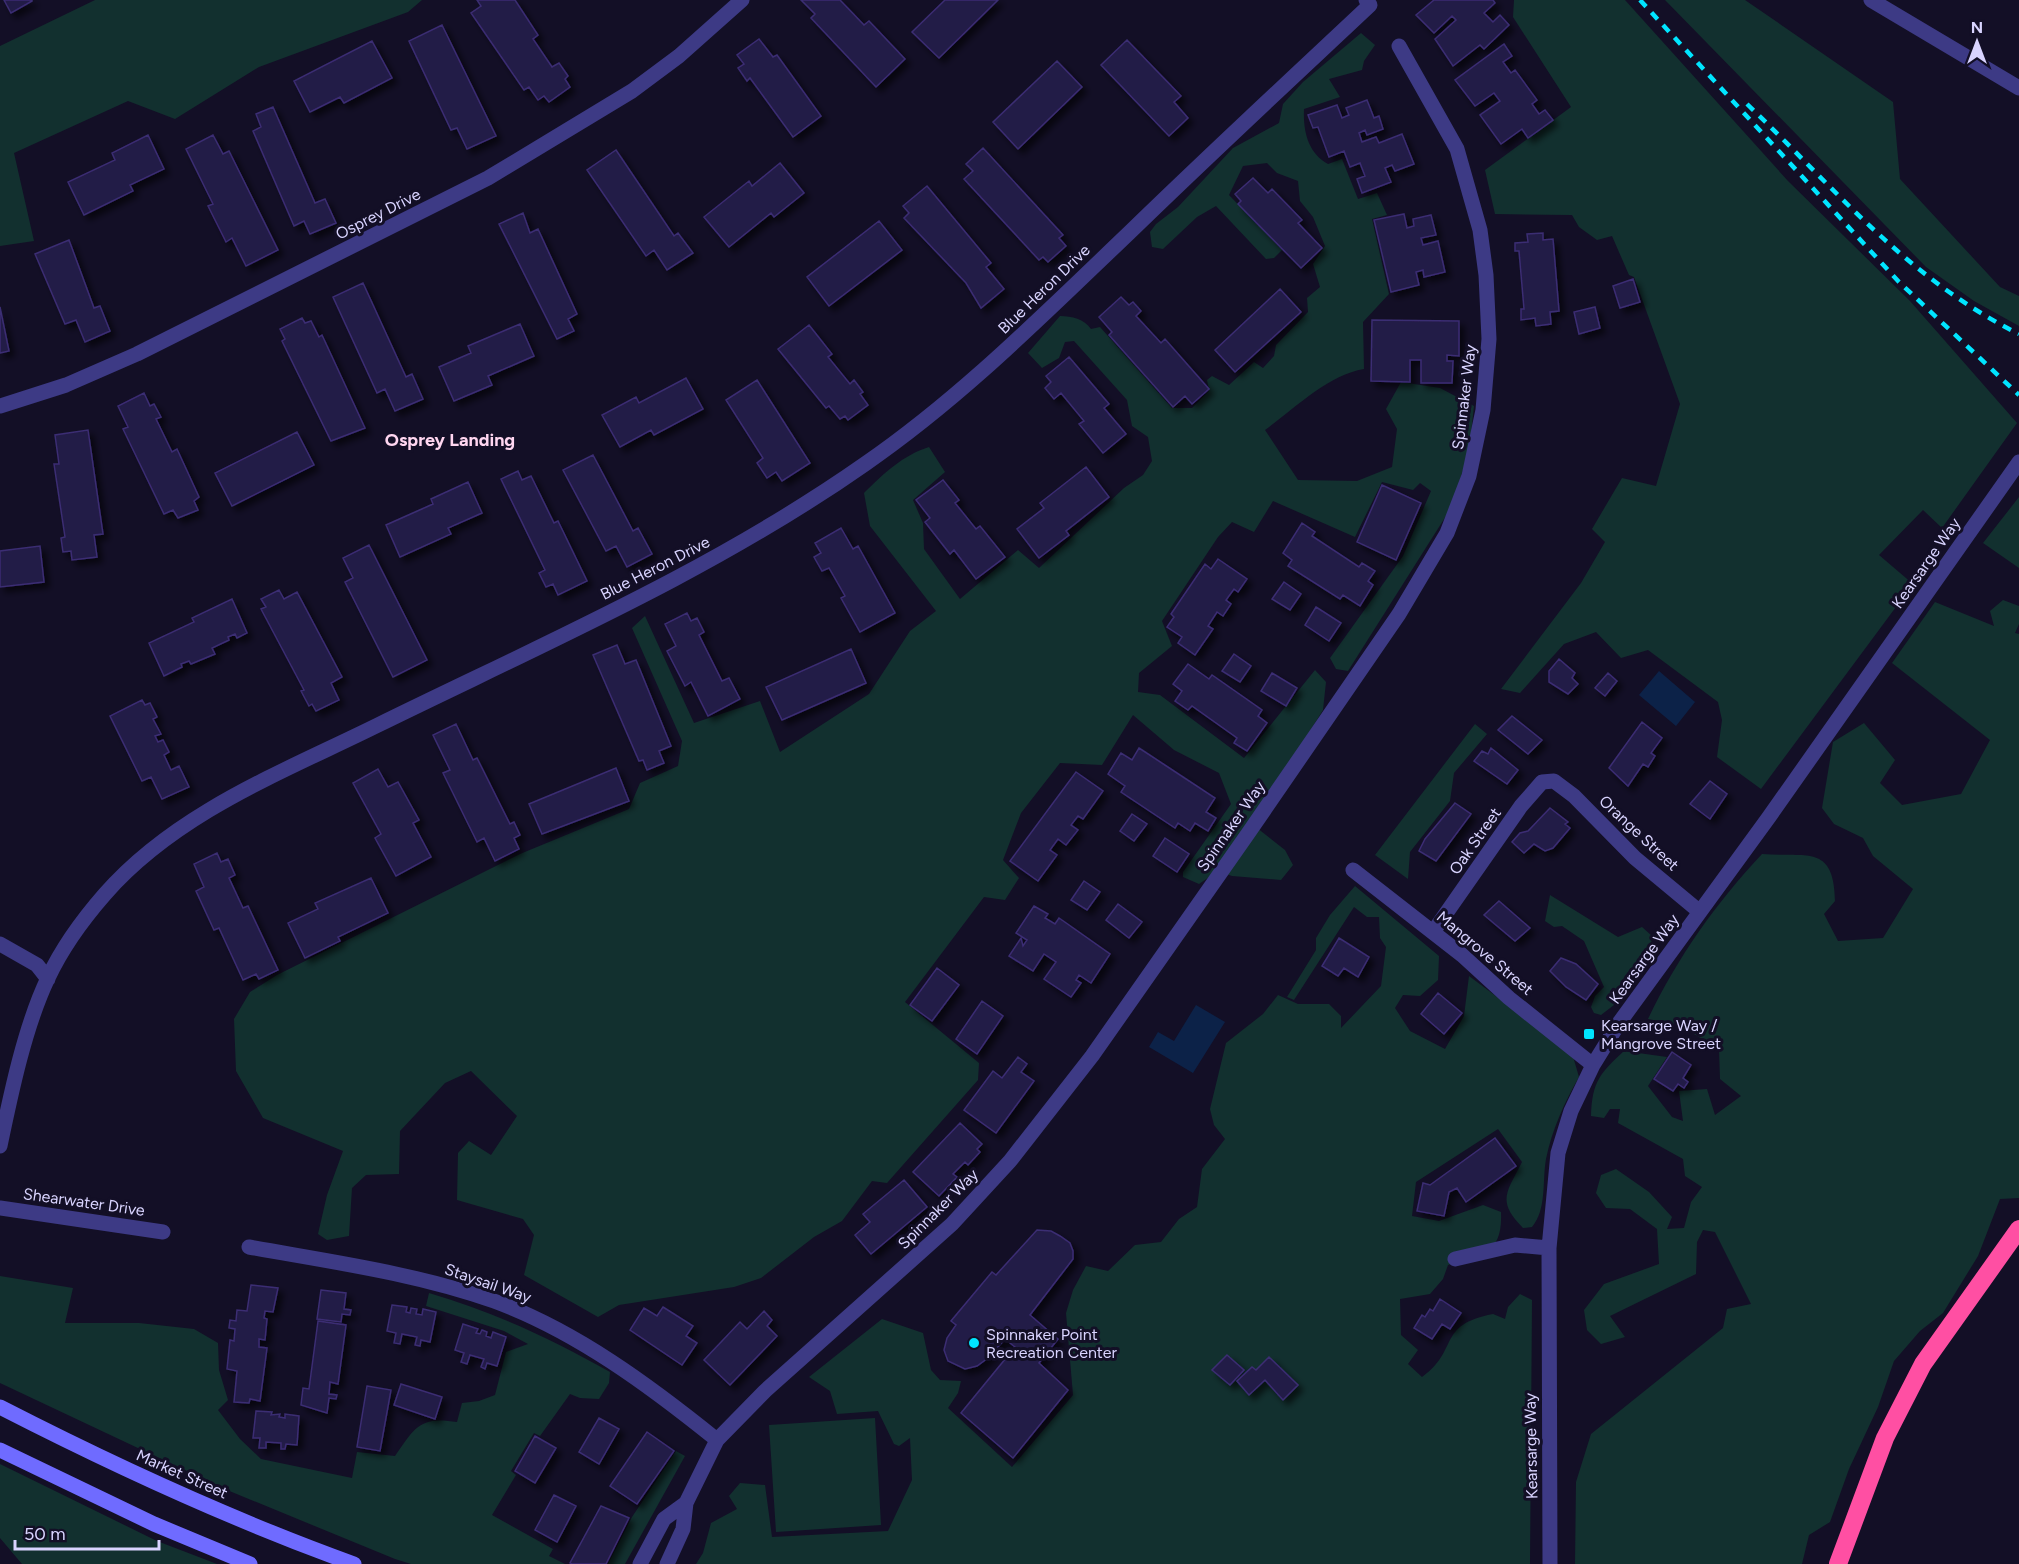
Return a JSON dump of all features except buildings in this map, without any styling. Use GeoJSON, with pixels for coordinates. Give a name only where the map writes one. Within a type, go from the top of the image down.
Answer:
{"type":"FeatureCollection","features":[{"type":"Feature","properties":{"kind":"highway"},"geometry":{"type":"LineString","coordinates":[[1838,1564],[1885,1438],[1923,1364],[2019,1229]]}},
{"type":"Feature","properties":{"kind":"main road","name":"Market Street"},"geometry":{"type":"LineString","coordinates":[[0,1407],[174,1491],[301,1545],[354,1564]]}},
{"type":"Feature","properties":{"kind":"main road"},"geometry":{"type":"LineString","coordinates":[[0,1450],[154,1524],[250,1564]]}},
{"type":"Feature","properties":{"kind":"street","name":"Osprey Drive"},"geometry":{"type":"LineString","coordinates":[[0,406],[66,385],[148,349],[488,178],[632,92],[679,56],[742,0]]}},
{"type":"Feature","properties":{"kind":"street"},"geometry":{"type":"LineString","coordinates":[[1871,0],[2019,88]]}},
{"type":"Feature","properties":{"kind":"street","name":"Blue Heron Drive"},"geometry":{"type":"LineString","coordinates":[[0,1146],[17,1071],[48,979],[75,935],[105,894],[129,870],[192,820],[240,792],[532,651],[717,555],[769,527],[892,446],[942,406],[1036,324],[1368,3]]}},
{"type":"Feature","properties":{"kind":"street","name":"Spinnaker Way"},"geometry":{"type":"LineString","coordinates":[[667,1564],[683,1529],[686,1503],[717,1440],[765,1391],[952,1224],[1010,1161],[1092,1056],[1247,835],[1399,614],[1447,533],[1469,476],[1483,410],[1489,339],[1486,275],[1477,219],[1457,149],[1399,46]]}},
{"type":"Feature","properties":{"kind":"street","name":"Kearsarge Way"},"geometry":{"type":"LineString","coordinates":[[1550,1564],[1549,1248],[1558,1153],[1571,1111],[1593,1065],[1619,1023],[2019,462]]}},
{"type":"Feature","properties":{"kind":"street","name":"Orange Street"},"geometry":{"type":"LineString","coordinates":[[1554,781],[1574,796],[1635,858],[1700,912]]}},
{"type":"Feature","properties":{"kind":"street","name":"Oak Street"},"geometry":{"type":"LineString","coordinates":[[1433,932],[1508,834],[1533,790],[1542,782],[1554,781]]}},
{"type":"Feature","properties":{"kind":"street","name":"Mangrove Street"},"geometry":{"type":"LineString","coordinates":[[1353,870],[1433,932],[1593,1065]]}},
{"type":"Feature","properties":{"kind":"street"},"geometry":{"type":"LineString","coordinates":[[0,944],[37,966],[48,979]]}},
{"type":"Feature","properties":{"kind":"street","name":"Shearwater Drive"},"geometry":{"type":"LineString","coordinates":[[0,1208],[163,1232]]}},
{"type":"Feature","properties":{"kind":"street"},"geometry":{"type":"LineString","coordinates":[[1455,1258],[1515,1245],[1549,1248]]}},
{"type":"Feature","properties":{"kind":"street","name":"Staysail Way"},"geometry":{"type":"LineString","coordinates":[[249,1247],[374,1268],[493,1301],[518,1311],[620,1367],[717,1440]]}},
{"type":"Feature","properties":{"kind":"street","name":"Spinnaker Way"},"geometry":{"type":"LineString","coordinates":[[640,1564],[664,1519],[686,1503]]}},
{"type":"Feature","properties":{"kind":"green space"},"geometry":{"type":"Polygon","coordinates":[[[95,0],[422,0],[408,12],[259,67],[175,119],[128,101],[14,153],[34,241],[0,246],[0,46],[95,0]]]}},
{"type":"Feature","properties":{"kind":"green space"},"geometry":{"type":"Polygon","coordinates":[[[1514,0],[1625,0],[1788,181],[1910,301],[2017,423],[1942,528],[1923,510],[1879,555],[1913,584],[1761,789],[1717,757],[1722,720],[1718,702],[1648,650],[1621,658],[1596,632],[1564,644],[1520,693],[1501,689],[1581,583],[1605,542],[1592,529],[1622,478],[1656,486],[1680,404],[1634,277],[1629,275],[1612,236],[1597,240],[1579,227],[1572,215],[1495,214],[1485,170],[1571,107],[1513,17],[1514,0]]]}},
{"type":"Feature","properties":{"kind":"green space"},"geometry":{"type":"Polygon","coordinates":[[[1665,0],[1745,0],[1893,102],[1900,179],[2000,287],[2019,296],[2019,326],[1974,301],[1926,267],[1665,0]]]}},
{"type":"Feature","properties":{"kind":"green space"},"geometry":{"type":"Polygon","coordinates":[[[1361,33],[1375,45],[1364,61],[1362,70],[1329,79],[1340,97],[1304,109],[1305,125],[1311,148],[1321,159],[1328,164],[1342,159],[1358,199],[1377,193],[1387,215],[1372,219],[1389,294],[1363,322],[1364,369],[1351,372],[1325,385],[1265,430],[1298,480],[1357,481],[1392,467],[1397,429],[1386,409],[1401,382],[1440,388],[1474,406],[1469,451],[1451,508],[1348,671],[1336,669],[1330,658],[1403,556],[1431,491],[1420,483],[1413,490],[1382,482],[1355,537],[1273,501],[1254,532],[1232,522],[1218,537],[1162,621],[1172,646],[1139,673],[1138,692],[1160,695],[1244,758],[1315,670],[1326,682],[1323,710],[1252,824],[1285,850],[1293,865],[1281,880],[1232,876],[1218,871],[1199,884],[1183,877],[1183,872],[1231,804],[1219,773],[1174,750],[1133,715],[1102,765],[1060,763],[1021,813],[1003,860],[1019,878],[1005,900],[984,897],[905,1002],[979,1063],[978,1080],[887,1183],[872,1181],[842,1221],[814,1237],[761,1278],[734,1287],[619,1305],[598,1317],[524,1275],[534,1235],[523,1219],[457,1200],[458,1153],[469,1141],[491,1155],[517,1116],[471,1071],[445,1083],[400,1131],[399,1174],[366,1175],[352,1188],[349,1236],[327,1240],[318,1234],[327,1195],[343,1151],[263,1118],[236,1071],[234,1019],[250,992],[277,975],[520,854],[629,809],[640,783],[678,766],[682,741],[632,628],[645,616],[694,723],[760,701],[780,752],[869,694],[910,631],[936,611],[870,526],[864,493],[886,472],[920,450],[929,447],[945,472],[913,500],[923,523],[924,549],[960,599],[1018,550],[1039,568],[1124,488],[1143,475],[1152,461],[1148,437],[1132,426],[1127,400],[1074,341],[1065,342],[1059,358],[1042,368],[1028,353],[1060,316],[1077,319],[1091,329],[1100,327],[1172,408],[1192,408],[1209,391],[1207,380],[1212,376],[1229,385],[1254,362],[1263,368],[1274,356],[1276,345],[1308,312],[1307,298],[1320,287],[1313,264],[1325,246],[1313,217],[1300,201],[1298,181],[1277,173],[1267,163],[1243,166],[1229,195],[1282,250],[1274,258],[1266,259],[1216,206],[1197,217],[1163,249],[1152,247],[1150,232],[1156,224],[1178,207],[1233,148],[1279,123],[1283,104],[1303,82],[1361,33]]]}},
{"type":"Feature","properties":{"kind":"green space"},"geometry":{"type":"Polygon","coordinates":[[[2019,497],[2019,568],[1983,543],[2019,497]]]}},
{"type":"Feature","properties":{"kind":"green space"},"geometry":{"type":"Polygon","coordinates":[[[2003,600],[2019,606],[2019,624],[2015,633],[2019,634],[2019,1198],[2000,1199],[1978,1256],[1943,1313],[1920,1331],[1894,1361],[1878,1407],[1849,1469],[1830,1522],[1809,1535],[1802,1564],[1575,1564],[1576,1482],[1591,1434],[1723,1328],[1727,1309],[1751,1304],[1715,1232],[1703,1230],[1697,1242],[1696,1274],[1610,1316],[1625,1337],[1601,1344],[1587,1330],[1584,1310],[1604,1284],[1659,1264],[1657,1229],[1630,1209],[1606,1208],[1596,1193],[1601,1175],[1616,1169],[1649,1192],[1672,1217],[1667,1229],[1684,1228],[1691,1202],[1702,1187],[1685,1176],[1683,1159],[1618,1123],[1620,1109],[1610,1109],[1604,1118],[1591,1116],[1593,1095],[1599,1079],[1624,1051],[1667,1057],[1648,1086],[1672,1117],[1683,1121],[1679,1091],[1707,1089],[1715,1115],[1741,1096],[1720,1079],[1719,1049],[1679,1025],[1648,1019],[1659,996],[1699,932],[1762,854],[1804,855],[1815,857],[1823,862],[1833,882],[1835,901],[1824,914],[1838,941],[1883,938],[1913,889],[1873,856],[1863,838],[1834,824],[1822,808],[1833,742],[1864,723],[1895,760],[1880,783],[1902,805],[1961,794],[1990,740],[1892,663],[1935,602],[1994,626],[1990,611],[2003,600]]]}},
{"type":"Feature","properties":{"kind":"green space"},"geometry":{"type":"Polygon","coordinates":[[[1475,724],[1487,734],[1454,773],[1450,801],[1410,852],[1408,879],[1375,855],[1475,724]]]}},
{"type":"Feature","properties":{"kind":"green space"},"geometry":{"type":"Polygon","coordinates":[[[1355,886],[1439,956],[1438,980],[1420,996],[1403,995],[1395,1008],[1410,1031],[1445,1049],[1464,1016],[1469,976],[1572,1053],[1579,1077],[1555,1127],[1546,1159],[1540,1212],[1532,1227],[1523,1228],[1509,1211],[1507,1196],[1522,1162],[1498,1129],[1416,1182],[1412,1216],[1439,1221],[1483,1205],[1501,1212],[1501,1226],[1494,1245],[1480,1255],[1448,1265],[1443,1279],[1430,1294],[1400,1299],[1401,1335],[1418,1350],[1408,1364],[1422,1377],[1434,1367],[1450,1340],[1463,1325],[1493,1314],[1505,1319],[1508,1307],[1520,1294],[1532,1300],[1530,1564],[696,1564],[703,1553],[711,1523],[737,1509],[729,1496],[740,1483],[765,1485],[772,1537],[888,1531],[912,1480],[910,1438],[899,1446],[894,1444],[878,1411],[837,1414],[830,1391],[809,1377],[882,1319],[923,1333],[931,1370],[940,1380],[961,1381],[958,1393],[948,1408],[1012,1467],[1073,1395],[1066,1313],[1073,1290],[1086,1266],[1108,1271],[1135,1245],[1161,1242],[1179,1219],[1197,1207],[1202,1169],[1225,1139],[1214,1125],[1210,1109],[1226,1043],[1263,1014],[1278,995],[1298,1004],[1329,1004],[1341,1016],[1341,1028],[1381,986],[1386,947],[1380,938],[1379,917],[1367,917],[1354,907],[1294,1000],[1287,997],[1316,950],[1316,938],[1330,915],[1355,886]]]}},
{"type":"Feature","properties":{"kind":"green space"},"geometry":{"type":"Polygon","coordinates":[[[1550,895],[1618,937],[1642,927],[1652,936],[1650,957],[1623,985],[1614,1005],[1601,1015],[1594,1013],[1591,1007],[1595,996],[1604,987],[1584,941],[1562,926],[1554,927],[1545,921],[1550,895]]]}},
{"type":"Feature","properties":{"kind":"green space"},"geometry":{"type":"Polygon","coordinates":[[[0,1276],[73,1288],[65,1323],[139,1323],[194,1329],[218,1343],[219,1370],[228,1400],[218,1410],[240,1439],[261,1459],[352,1478],[357,1452],[395,1456],[414,1431],[426,1422],[457,1422],[462,1403],[479,1401],[495,1395],[506,1352],[528,1344],[504,1331],[426,1306],[429,1293],[500,1318],[566,1348],[610,1372],[609,1383],[599,1399],[580,1398],[570,1394],[540,1436],[534,1433],[511,1471],[516,1475],[492,1515],[553,1549],[549,1556],[565,1564],[411,1564],[395,1559],[227,1490],[0,1383],[0,1276]]]}},
{"type":"Feature","properties":{"kind":"green space"},"geometry":{"type":"Polygon","coordinates":[[[875,1418],[881,1525],[776,1532],[769,1425],[875,1418]]]}},
{"type":"Feature","properties":{"kind":"green space"},"geometry":{"type":"Polygon","coordinates":[[[676,1451],[685,1456],[625,1564],[608,1564],[632,1517],[676,1451]]]}},
{"type":"Feature","properties":{"kind":"green space"},"geometry":{"type":"Polygon","coordinates":[[[0,1464],[157,1541],[217,1564],[22,1564],[0,1538],[0,1464]]]}},
{"type":"Feature","properties":{"kind":"water"},"geometry":{"type":"Polygon","coordinates":[[[1659,671],[1695,702],[1676,726],[1639,695],[1659,671]]]}},
{"type":"Feature","properties":{"kind":"water"},"geometry":{"type":"Polygon","coordinates":[[[1196,1005],[1225,1022],[1193,1073],[1149,1047],[1158,1032],[1174,1041],[1196,1005]]]}},
{"type":"Feature","properties":{"kind":"railway"},"geometry":{"type":"LineString","coordinates":[[1640,0],[1899,282],[2019,395]]}},
{"type":"Feature","properties":{"kind":"railway"},"geometry":{"type":"LineString","coordinates":[[1747,104],[1842,199],[1907,259],[1979,312],[2019,334]]}},
{"type":"Feature","properties":{"kind":"place","name":"Kearsarge Way / Mangrove Street"},"geometry":{"type":"Point","coordinates":[1589,1034]}},
{"type":"Feature","properties":{"kind":"place","name":"Spinnaker Point Recreation Center"},"geometry":{"type":"Point","coordinates":[974,1343]}},
{"type":"Feature","properties":{"kind":"district","name":"Osprey Landing"},"geometry":{"type":"Point","coordinates":[450,440]}}]}
